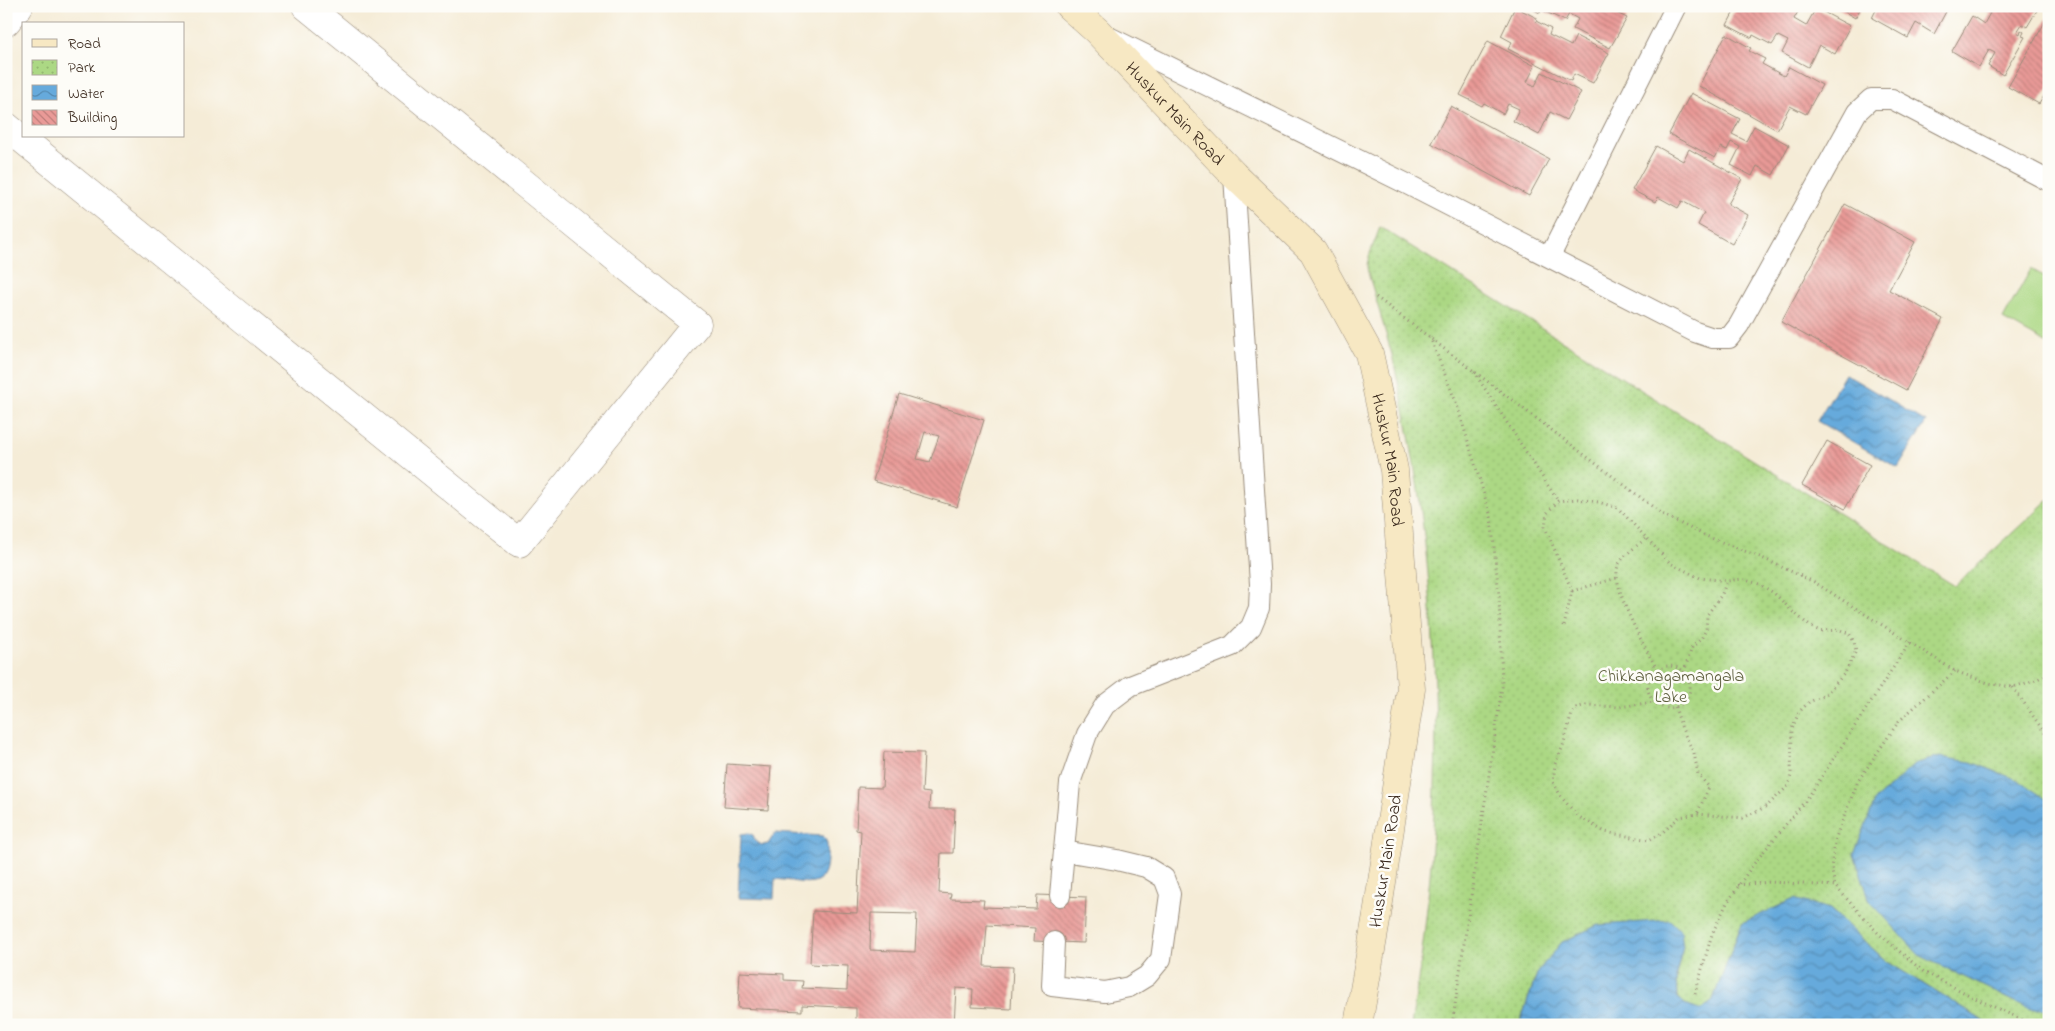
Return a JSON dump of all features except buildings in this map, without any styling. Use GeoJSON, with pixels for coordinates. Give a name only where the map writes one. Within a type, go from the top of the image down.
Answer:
{"type":"FeatureCollection","features":[{"type":"Feature","properties":{"kind":"main road","name":"Huskur Main Road"},"geometry":{"type":"LineString","coordinates":[[1069,6],[1097,32],[1234,175],[1313,251],[1369,353],[1394,470],[1411,689],[1377,916],[1358,1025]]}},
{"type":"Feature","properties":{"kind":"street"},"geometry":{"type":"LineString","coordinates":[[6,22],[19,6]]}},
{"type":"Feature","properties":{"kind":"street"},"geometry":{"type":"LineString","coordinates":[[6,126],[519,543],[697,324],[306,6]]}},
{"type":"Feature","properties":{"kind":"lane"},"geometry":{"type":"LineString","coordinates":[[1550,256],[1676,6]]}},
{"type":"Feature","properties":{"kind":"lane"},"geometry":{"type":"LineString","coordinates":[[1097,32],[1405,183],[1695,332],[1714,338],[1729,338],[1739,325],[1857,112],[1871,99],[1892,99],[2049,181]]}},
{"type":"Feature","properties":{"kind":"lane"},"geometry":{"type":"LineString","coordinates":[[1060,896],[1070,783],[1087,734],[1105,705],[1130,686],[1232,646],[1251,628],[1259,608],[1260,584],[1234,175]]}},
{"type":"Feature","properties":{"kind":"lane"},"geometry":{"type":"LineString","coordinates":[[1054,942],[1052,986],[1105,992],[1129,987],[1147,976],[1161,959],[1170,894],[1164,878],[1146,867],[1064,851]]}},
{"type":"Feature","properties":{"kind":"path"},"geometry":{"type":"LineString","coordinates":[[1452,1025],[1502,687],[1501,650],[1499,595],[1492,517],[1457,405],[1430,337],[1665,516],[1706,536],[1760,557],[1814,582],[1955,671],[1988,683],[2013,687],[2036,680],[2049,673]]}},
{"type":"Feature","properties":{"kind":"path"},"geometry":{"type":"LineString","coordinates":[[1473,369],[1488,397],[1558,501]]}},
{"type":"Feature","properties":{"kind":"path"},"geometry":{"type":"LineString","coordinates":[[1564,626],[1572,591],[1545,527],[1547,513],[1558,501],[1578,499],[1618,508],[1634,523],[1645,539],[1670,563],[1700,578],[1727,581],[1742,579],[1759,584],[1774,593],[1792,612],[1811,627],[1820,631],[1840,630],[1849,634],[1854,642],[1856,651],[1846,672],[1826,695],[1809,702],[1799,712],[1792,729],[1791,776],[1788,786],[1767,806],[1743,818],[1697,814],[1679,817],[1662,832],[1649,840],[1605,832],[1579,817],[1562,798],[1552,782],[1555,764],[1563,746],[1572,713],[1576,708],[1586,705],[1619,707],[1654,702]]}},
{"type":"Feature","properties":{"kind":"path"},"geometry":{"type":"LineString","coordinates":[[1645,539],[1618,565],[1617,578],[1622,596],[1657,669]]}},
{"type":"Feature","properties":{"kind":"path"},"geometry":{"type":"LineString","coordinates":[[1572,591],[1617,578]]}},
{"type":"Feature","properties":{"kind":"path"},"geometry":{"type":"LineString","coordinates":[[1684,672],[1692,647],[1702,639],[1706,630],[1707,616],[1727,581]]}},
{"type":"Feature","properties":{"kind":"path"},"geometry":{"type":"LineString","coordinates":[[1695,994],[1712,934],[1727,903],[1752,866],[1808,796],[1910,642]]}},
{"type":"Feature","properties":{"kind":"path"},"geometry":{"type":"LineString","coordinates":[[1666,665],[1676,666],[1689,679],[1690,689],[1687,698],[1675,707],[1662,707],[1654,702],[1649,694],[1647,684],[1657,669],[1666,665]]}},
{"type":"Feature","properties":{"kind":"path"},"geometry":{"type":"LineString","coordinates":[[1955,671],[1899,721],[1858,781],[1836,837],[1830,867],[1835,886],[1878,933],[1924,972],[2025,1021],[2047,1025]]}},
{"type":"Feature","properties":{"kind":"path"},"geometry":{"type":"LineString","coordinates":[[2013,687],[2049,739]]}},
{"type":"Feature","properties":{"kind":"path"},"geometry":{"type":"LineString","coordinates":[[1675,707],[1682,729],[1694,753],[1698,774],[1708,786],[1697,814]]}},
{"type":"Feature","properties":{"kind":"path"},"geometry":{"type":"LineString","coordinates":[[1738,886],[1770,882],[1835,886]]}},
{"type":"Feature","properties":{"kind":"green space","name":"Chikkanagamangala Lake"},"geometry":{"type":"Polygon","coordinates":[[[1380,227],[1955,586],[2049,499],[2049,1025],[1994,1025],[1985,1022],[1886,961],[1830,909],[1742,923],[1712,1002],[1700,1011],[1688,1006],[1677,998],[1676,975],[1683,946],[1538,971],[1519,1025],[1411,1025],[1428,903],[1432,842],[1436,719],[1434,658],[1424,535],[1411,445],[1392,355],[1367,268],[1369,256],[1380,227]]]}},
{"type":"Feature","properties":{"kind":"green space"},"geometry":{"type":"Polygon","coordinates":[[[2031,269],[2049,279],[2049,345],[2003,319],[2031,269]]]}},
{"type":"Feature","properties":{"kind":"water"},"geometry":{"type":"Polygon","coordinates":[[[1845,374],[1926,422],[1898,468],[1817,421],[1845,374]]]}},
{"type":"Feature","properties":{"kind":"water"},"geometry":{"type":"Polygon","coordinates":[[[1940,757],[1971,762],[2018,780],[2049,801],[2049,1009],[2030,1009],[1919,955],[1870,901],[1854,854],[1876,799],[1916,763],[1940,757]]]}},
{"type":"Feature","properties":{"kind":"water"},"geometry":{"type":"Polygon","coordinates":[[[749,833],[753,835],[756,842],[762,845],[768,844],[775,833],[823,836],[826,841],[827,850],[826,870],[817,881],[803,883],[775,879],[774,899],[738,898],[741,834],[749,833]]]}},
{"type":"Feature","properties":{"kind":"water"},"geometry":{"type":"Polygon","coordinates":[[[1794,899],[1830,909],[1886,961],[1985,1022],[1994,1025],[1519,1025],[1538,971],[1562,942],[1598,925],[1670,920],[1681,931],[1683,946],[1676,975],[1677,998],[1688,1006],[1700,1010],[1712,1002],[1742,923],[1794,899]]]}}]}
